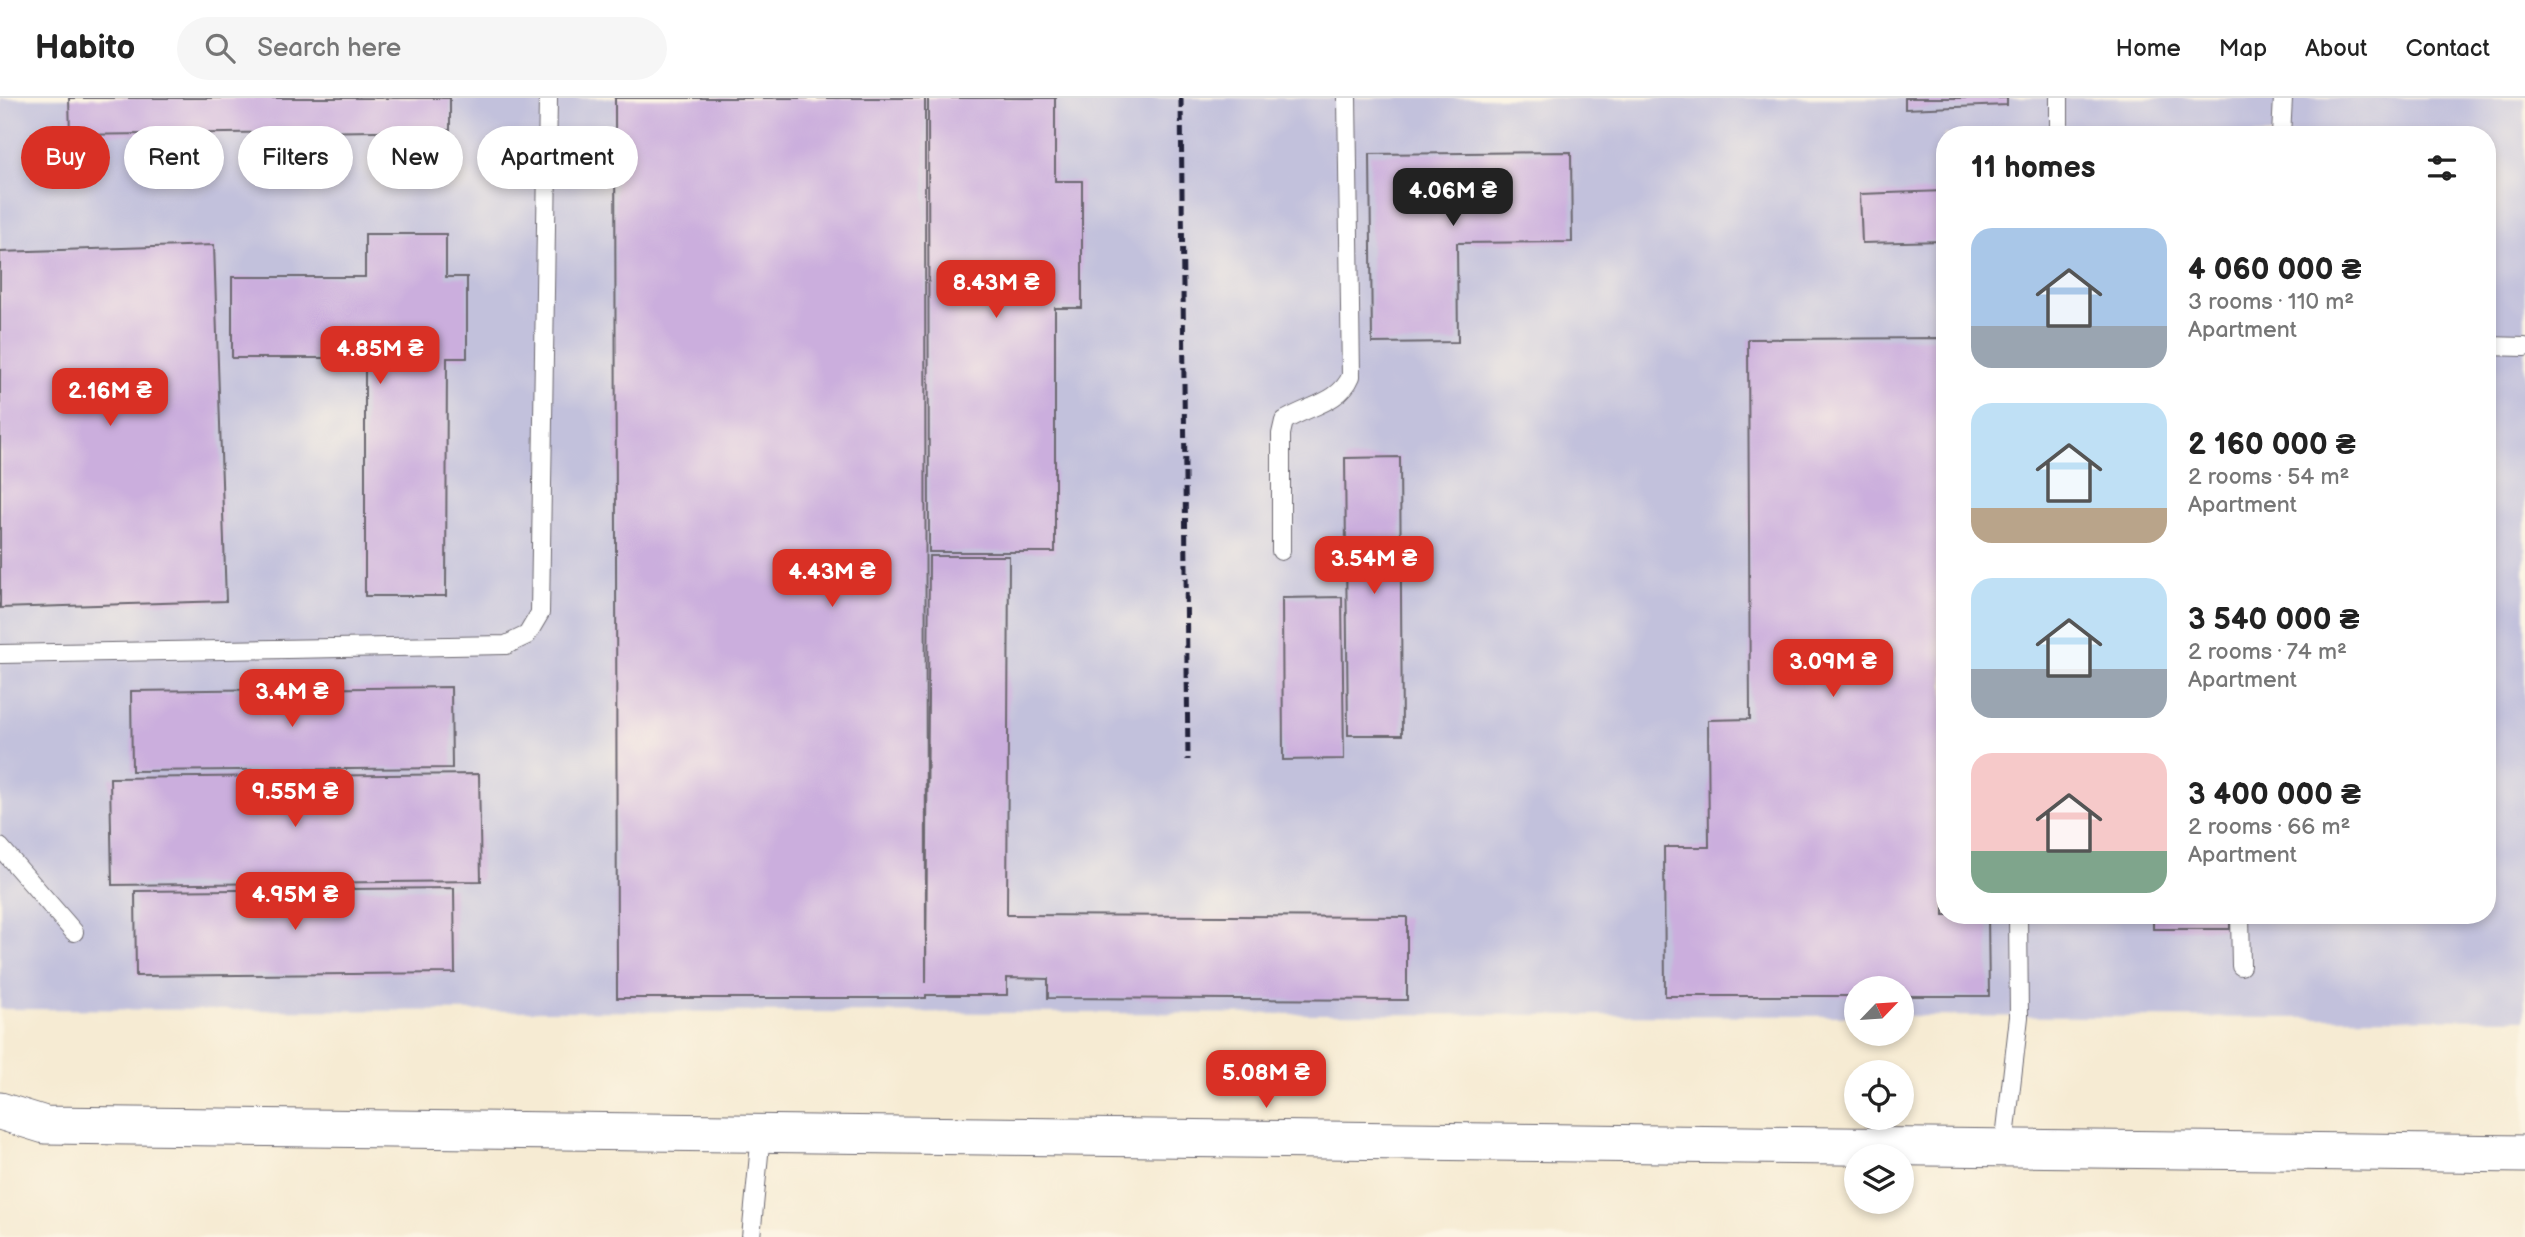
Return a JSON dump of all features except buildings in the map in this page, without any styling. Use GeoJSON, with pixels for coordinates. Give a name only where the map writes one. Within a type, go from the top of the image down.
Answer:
{"type":"FeatureCollection","features":[{"type":"Feature","properties":{"kind":"street"},"geometry":{"type":"LineString","coordinates":[[0,1111],[45,1125],[2525,1154]]}},
{"type":"Feature","properties":{"kind":"lane"},"geometry":{"type":"LineString","coordinates":[[0,654],[506,645],[527,635],[540,613],[548,98]]}},
{"type":"Feature","properties":{"kind":"lane"},"geometry":{"type":"LineString","coordinates":[[1281,551],[1281,434],[1284,421],[1339,395],[1347,387],[1351,376],[1347,98]]}},
{"type":"Feature","properties":{"kind":"lane"},"geometry":{"type":"LineString","coordinates":[[2059,98],[2059,126]]}},
{"type":"Feature","properties":{"kind":"lane"},"geometry":{"type":"LineString","coordinates":[[2281,126],[2283,98]]}},
{"type":"Feature","properties":{"kind":"lane"},"geometry":{"type":"LineString","coordinates":[[2496,346],[2525,347]]}},
{"type":"Feature","properties":{"kind":"lane"},"geometry":{"type":"LineString","coordinates":[[0,847],[74,932]]}},
{"type":"Feature","properties":{"kind":"lane"},"geometry":{"type":"LineString","coordinates":[[2004,1147],[2019,1017],[2018,924]]}},
{"type":"Feature","properties":{"kind":"lane"},"geometry":{"type":"LineString","coordinates":[[2240,924],[2241,966]]}},
{"type":"Feature","properties":{"kind":"lane"},"geometry":{"type":"LineString","coordinates":[[751,1237],[761,1133]]}},
{"type":"Feature","properties":{"kind":"shaded area"},"geometry":{"type":"Polygon","coordinates":[[[0,98],[2525,98],[2525,1019],[1914,1016],[1914,976],[1844,976],[1844,1016],[0,1009],[0,98]]]}},
{"type":"Feature","properties":{"kind":"railway"},"geometry":{"type":"LineString","coordinates":[[1181,98],[1188,760]]}}]}
